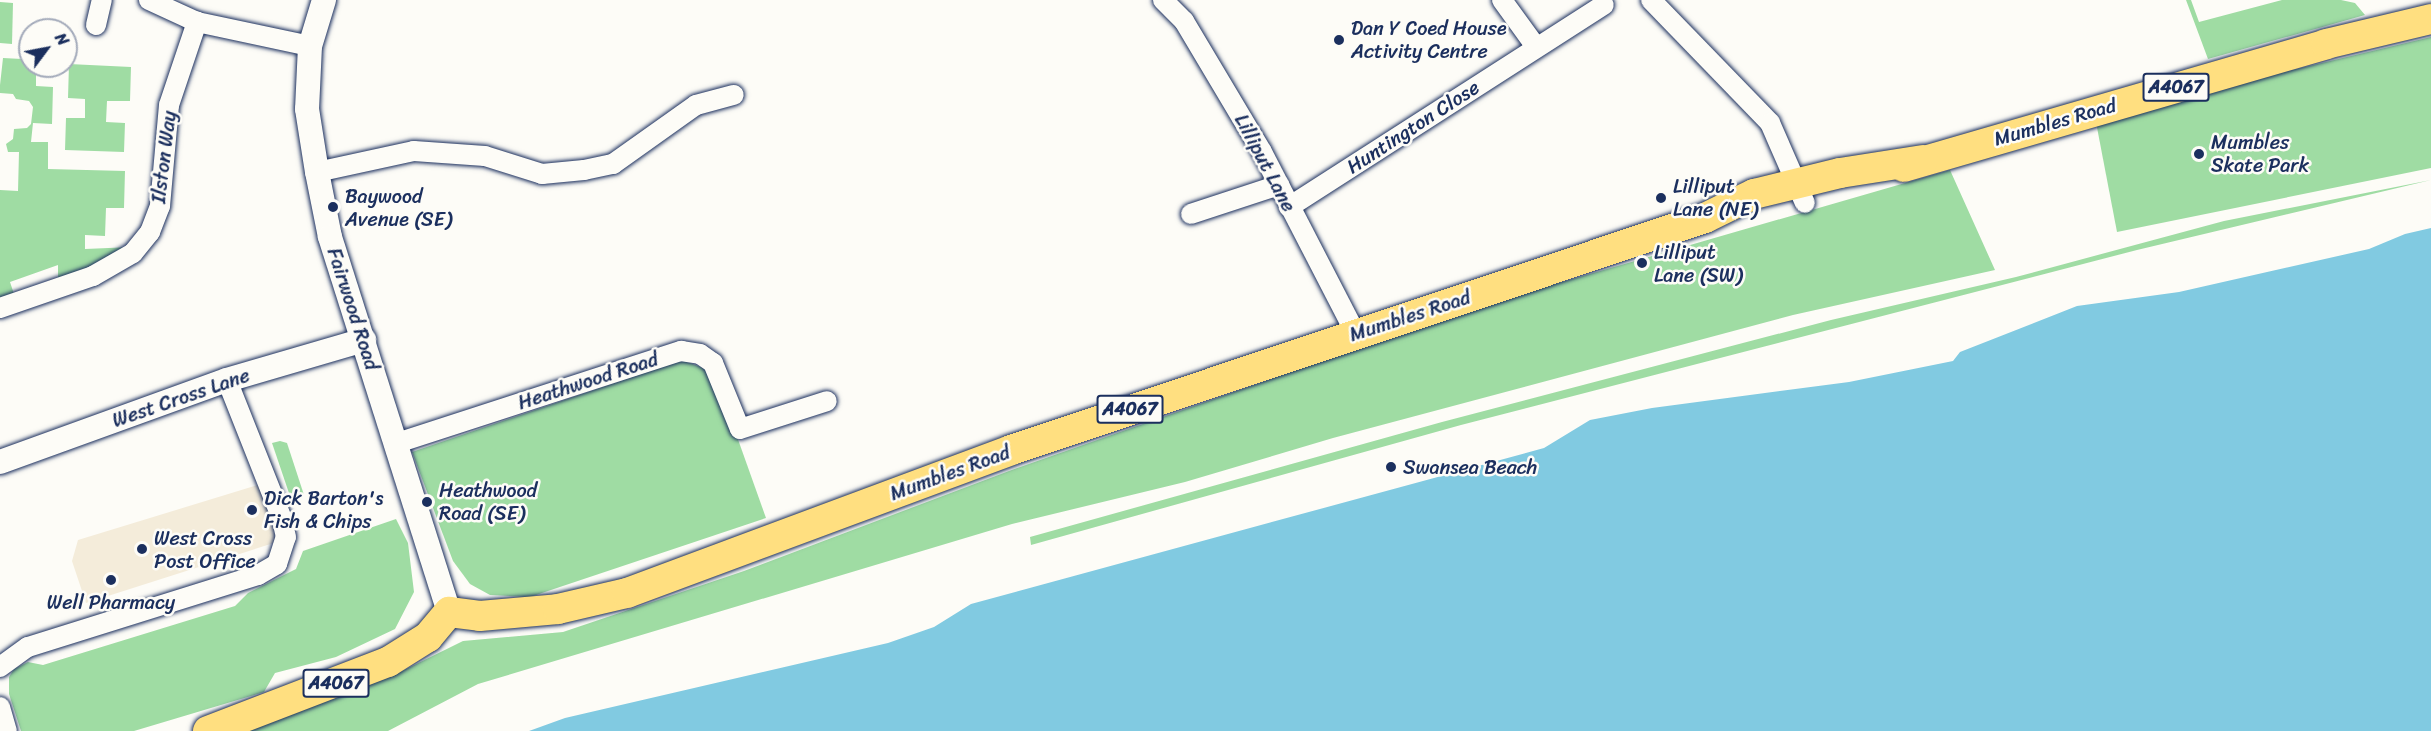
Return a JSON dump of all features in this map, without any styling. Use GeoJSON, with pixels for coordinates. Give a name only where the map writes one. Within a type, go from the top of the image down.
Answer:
{"type":"FeatureCollection","features":[{"type":"Feature","properties":{"kind":"main road","name":"Mumbles Road"},"geometry":{"type":"LineString","coordinates":[[449,612],[480,616],[558,609],[627,593],[1011,450],[1705,218],[1754,194],[1801,193],[2326,44],[2431,20]]}},
{"type":"Feature","properties":{"kind":"main road","name":"A4067"},"geometry":{"type":"LineString","coordinates":[[208,731],[388,662],[428,637],[449,612]]}},
{"type":"Feature","properties":{"kind":"street"},"geometry":{"type":"LineString","coordinates":[[96,25],[102,0]]}},
{"type":"Feature","properties":{"kind":"street"},"geometry":{"type":"LineString","coordinates":[[149,0],[197,22],[310,46]]}},
{"type":"Feature","properties":{"kind":"street","name":"Fairwood Road"},"geometry":{"type":"LineString","coordinates":[[324,0],[310,46],[307,109],[330,237],[449,612]]}},
{"type":"Feature","properties":{"kind":"street","name":"Lilliput Lane"},"geometry":{"type":"LineString","coordinates":[[1163,0],[1184,21],[1279,185],[1356,334]]}},
{"type":"Feature","properties":{"kind":"street"},"geometry":{"type":"LineString","coordinates":[[1502,0],[1536,47]]}},
{"type":"Feature","properties":{"kind":"street"},"geometry":{"type":"LineString","coordinates":[[1651,0],[1770,123],[1801,193]]}},
{"type":"Feature","properties":{"kind":"street","name":"Huntington Close"},"geometry":{"type":"LineString","coordinates":[[1289,207],[1604,5]]}},
{"type":"Feature","properties":{"kind":"street","name":"Ilston Way"},"geometry":{"type":"LineString","coordinates":[[0,308],[93,276],[133,253],[150,232],[160,206],[169,105],[197,22]]}},
{"type":"Feature","properties":{"kind":"street"},"geometry":{"type":"LineString","coordinates":[[317,172],[414,152],[485,156],[542,174],[585,170],[613,164],[696,105],[734,95]]}},
{"type":"Feature","properties":{"kind":"street"},"geometry":{"type":"LineString","coordinates":[[1191,214],[1279,185]]}},
{"type":"Feature","properties":{"kind":"street","name":"West Cross Lane"},"geometry":{"type":"LineString","coordinates":[[0,462],[227,380],[364,340]]}},
{"type":"Feature","properties":{"kind":"street","name":"Heathwood Road"},"geometry":{"type":"LineString","coordinates":[[394,444],[692,351],[712,363],[721,376],[742,437],[827,401]]}},
{"type":"Feature","properties":{"kind":"street"},"geometry":{"type":"LineString","coordinates":[[0,668],[28,647],[258,575],[277,564],[286,537],[269,478],[227,380]]}},
{"type":"Feature","properties":{"kind":"street"},"geometry":{"type":"LineString","coordinates":[[0,707],[8,731]]}},
{"type":"Feature","properties":{"kind":"shaded area"},"geometry":{"type":"Polygon","coordinates":[[[261,484],[280,541],[86,603],[72,561],[78,540],[261,484]]]}},
{"type":"Feature","properties":{"kind":"green space"},"geometry":{"type":"Polygon","coordinates":[[[2186,0],[2191,0],[2199,22],[2282,0],[2341,0],[2355,3],[2365,15],[2208,59],[2186,0]]]}},
{"type":"Feature","properties":{"kind":"green space"},"geometry":{"type":"Polygon","coordinates":[[[0,2],[13,3],[12,44],[0,43],[0,2]]]}},
{"type":"Feature","properties":{"kind":"green space"},"geometry":{"type":"Polygon","coordinates":[[[2431,37],[2431,168],[2117,232],[2095,117],[2431,37]]]}},
{"type":"Feature","properties":{"kind":"green space"},"geometry":{"type":"Polygon","coordinates":[[[3,58],[18,59],[18,78],[36,78],[36,86],[53,87],[52,124],[33,123],[31,142],[48,142],[48,169],[125,171],[124,208],[106,208],[105,236],[85,235],[85,249],[132,247],[67,280],[58,277],[58,265],[10,282],[15,297],[0,302],[0,190],[18,191],[19,152],[8,152],[6,144],[13,139],[14,129],[27,128],[31,124],[33,107],[29,101],[16,99],[13,94],[0,93],[3,58]]]}},
{"type":"Feature","properties":{"kind":"green space"},"geometry":{"type":"Polygon","coordinates":[[[78,64],[131,67],[130,101],[107,101],[106,122],[125,123],[124,152],[65,150],[66,118],[85,118],[85,99],[68,98],[69,78],[78,78],[78,64]]]}},
{"type":"Feature","properties":{"kind":"green space"},"geometry":{"type":"Polygon","coordinates":[[[1950,170],[1995,270],[1793,315],[1333,438],[1185,482],[1012,524],[478,684],[388,731],[236,731],[390,677],[463,641],[563,632],[744,571],[1009,471],[1479,306],[1950,170]]]}},
{"type":"Feature","properties":{"kind":"green space"},"geometry":{"type":"Polygon","coordinates":[[[2431,180],[2137,250],[1461,425],[1031,545],[1030,537],[1442,422],[1831,320],[2016,277],[2224,221],[2431,180]]]}},
{"type":"Feature","properties":{"kind":"green space"},"geometry":{"type":"Polygon","coordinates":[[[682,360],[714,372],[766,518],[530,597],[490,595],[470,584],[453,561],[412,452],[682,360]]]}},
{"type":"Feature","properties":{"kind":"green space"},"geometry":{"type":"Polygon","coordinates":[[[280,441],[287,443],[304,495],[291,499],[272,443],[280,441]]]}},
{"type":"Feature","properties":{"kind":"green space"},"geometry":{"type":"Polygon","coordinates":[[[396,519],[408,543],[414,592],[395,629],[336,657],[275,673],[264,692],[134,731],[21,731],[9,694],[9,677],[14,669],[28,662],[43,665],[235,606],[248,593],[296,569],[303,551],[396,519]]]}},
{"type":"Feature","properties":{"kind":"water"},"geometry":{"type":"Polygon","coordinates":[[[2431,228],[2431,731],[529,731],[565,718],[888,643],[934,627],[971,604],[1544,448],[1590,420],[1652,408],[1849,382],[1953,361],[1960,352],[2077,306],[2179,292],[2369,249],[2405,234],[2431,228]]]}},
{"type":"Feature","properties":{"kind":"place","name":"Dan Y Coed House Activity Centre"},"geometry":{"type":"Point","coordinates":[1339,40]}},
{"type":"Feature","properties":{"kind":"place","name":"Mumbles Skate Park"},"geometry":{"type":"Point","coordinates":[2199,154]}},
{"type":"Feature","properties":{"kind":"place","name":"Lilliput Lane (NE)"},"geometry":{"type":"Point","coordinates":[1661,198]}},
{"type":"Feature","properties":{"kind":"place","name":"Baywood Avenue (SE)"},"geometry":{"type":"Point","coordinates":[333,207]}},
{"type":"Feature","properties":{"kind":"place","name":"Lilliput Lane (SW)"},"geometry":{"type":"Point","coordinates":[1642,263]}},
{"type":"Feature","properties":{"kind":"place","name":"Swansea Beach"},"geometry":{"type":"Point","coordinates":[1391,467]}},
{"type":"Feature","properties":{"kind":"place","name":"Heathwood Road (SE)"},"geometry":{"type":"Point","coordinates":[427,502]}},
{"type":"Feature","properties":{"kind":"place","name":"Dick Barton's Fish & Chips"},"geometry":{"type":"Point","coordinates":[252,510]}},
{"type":"Feature","properties":{"kind":"place","name":"West Cross Post Office"},"geometry":{"type":"Point","coordinates":[142,549]}},
{"type":"Feature","properties":{"kind":"place","name":"Well Pharmacy"},"geometry":{"type":"Point","coordinates":[111,580]}}]}
